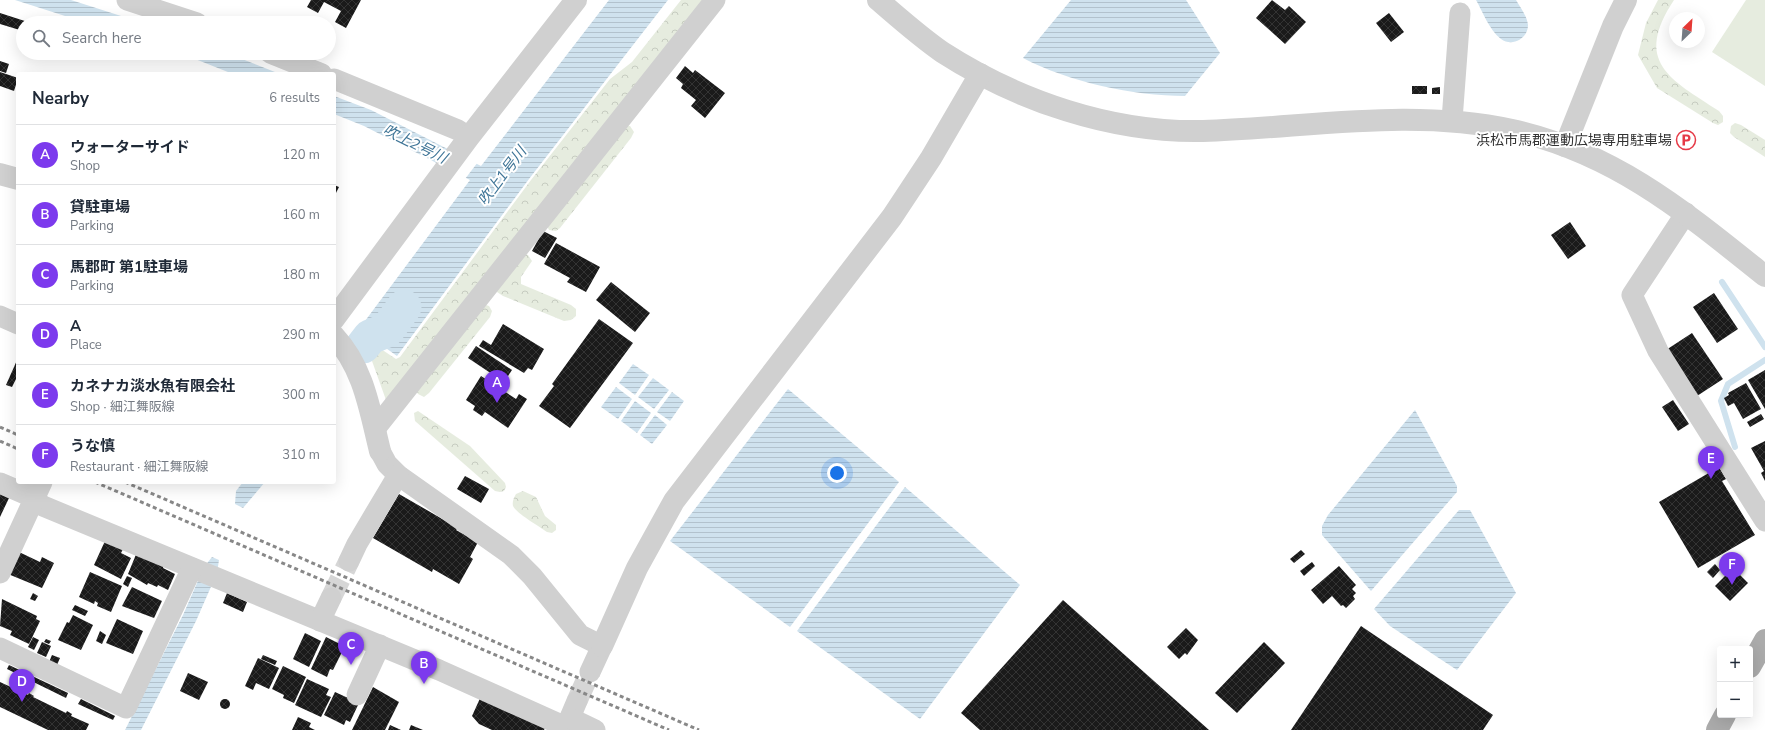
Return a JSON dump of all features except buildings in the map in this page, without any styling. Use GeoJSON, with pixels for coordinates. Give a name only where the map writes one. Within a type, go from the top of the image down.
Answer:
{"type":"FeatureCollection","features":[{"type":"Feature","properties":{"kind":"main road"},"geometry":{"type":"LineString","coordinates":[[1753,662],[1765,640]]}},
{"type":"Feature","properties":{"kind":"main road"},"geometry":{"type":"LineString","coordinates":[[1717,730],[1723,718]]}},
{"type":"Feature","properties":{"kind":"street"},"geometry":{"type":"LineString","coordinates":[[127,0],[175,16]]}},
{"type":"Feature","properties":{"kind":"street"},"geometry":{"type":"LineString","coordinates":[[336,316],[465,143],[576,0]]}},
{"type":"Feature","properties":{"kind":"street"},"geometry":{"type":"LineString","coordinates":[[375,429],[715,0]]}},
{"type":"Feature","properties":{"kind":"street"},"geometry":{"type":"LineString","coordinates":[[878,0],[907,26],[936,47],[980,74],[1014,91],[1080,114],[1125,124],[1163,129],[1202,131],[1414,118],[1452,120],[1514,131],[1565,146],[1597,159],[1658,193],[1686,213],[1765,276]]}},
{"type":"Feature","properties":{"kind":"street"},"geometry":{"type":"LineString","coordinates":[[1565,146],[1613,26],[1626,0]]}},
{"type":"Feature","properties":{"kind":"street"},"geometry":{"type":"LineString","coordinates":[[1452,120],[1460,13]]}},
{"type":"Feature","properties":{"kind":"street"},"geometry":{"type":"LineString","coordinates":[[287,60],[317,72]]}},
{"type":"Feature","properties":{"kind":"street"},"geometry":{"type":"LineString","coordinates":[[590,672],[637,568],[674,501],[892,217],[931,158],[980,74]]}},
{"type":"Feature","properties":{"kind":"street"},"geometry":{"type":"LineString","coordinates":[[336,80],[458,130],[465,143]]}},
{"type":"Feature","properties":{"kind":"street"},"geometry":{"type":"LineString","coordinates":[[0,174],[16,178]]}},
{"type":"Feature","properties":{"kind":"street"},"geometry":{"type":"LineString","coordinates":[[1686,213],[1632,294],[1658,351],[1765,520]]}},
{"type":"Feature","properties":{"kind":"street"},"geometry":{"type":"LineString","coordinates":[[0,316],[16,323]]}},
{"type":"Feature","properties":{"kind":"street"},"geometry":{"type":"LineString","coordinates":[[336,339],[350,358],[365,389],[380,451],[387,464],[398,475],[511,555],[532,576],[580,636],[602,646]]}},
{"type":"Feature","properties":{"kind":"street"},"geometry":{"type":"LineString","coordinates":[[349,561],[356,544],[398,475]]}},
{"type":"Feature","properties":{"kind":"street"},"geometry":{"type":"LineString","coordinates":[[0,483],[38,491]]}},
{"type":"Feature","properties":{"kind":"street"},"geometry":{"type":"LineString","coordinates":[[38,491],[43,506],[380,645],[566,727],[574,710],[595,730]]}},
{"type":"Feature","properties":{"kind":"street"},"geometry":{"type":"LineString","coordinates":[[0,573],[38,491]]}},
{"type":"Feature","properties":{"kind":"street"},"geometry":{"type":"LineString","coordinates":[[0,648],[126,708],[203,573]]}},
{"type":"Feature","properties":{"kind":"street"},"geometry":{"type":"LineString","coordinates":[[320,621],[331,598]]}},
{"type":"Feature","properties":{"kind":"street"},"geometry":{"type":"LineString","coordinates":[[356,695],[380,645]]}},
{"type":"Feature","properties":{"kind":"green space"},"geometry":{"type":"Polygon","coordinates":[[[681,0],[710,0],[386,400],[370,356],[372,347],[375,345],[396,359],[400,357],[531,180],[610,79],[632,62],[681,0]]]}},
{"type":"Feature","properties":{"kind":"green space"},"geometry":{"type":"Polygon","coordinates":[[[1658,0],[1674,0],[1662,21],[1657,39],[1657,54],[1663,67],[1672,78],[1686,89],[1719,111],[1723,116],[1723,122],[1718,125],[1657,88],[1638,55],[1646,23],[1658,0]]]}},
{"type":"Feature","properties":{"kind":"green space"},"geometry":{"type":"Polygon","coordinates":[[[1746,0],[1765,0],[1765,86],[1712,52],[1746,0]]]}},
{"type":"Feature","properties":{"kind":"green space"},"geometry":{"type":"Polygon","coordinates":[[[1735,123],[1741,125],[1765,140],[1765,157],[1730,133],[1731,126],[1735,123]]]}},
{"type":"Feature","properties":{"kind":"green space"},"geometry":{"type":"Polygon","coordinates":[[[624,125],[630,126],[634,132],[631,138],[560,228],[556,231],[549,230],[546,224],[624,125]]]}},
{"type":"Feature","properties":{"kind":"green space"},"geometry":{"type":"Polygon","coordinates":[[[523,253],[528,255],[532,261],[521,277],[521,284],[571,305],[576,309],[576,316],[571,320],[564,321],[503,296],[497,292],[495,287],[523,253]]]}},
{"type":"Feature","properties":{"kind":"green space"},"geometry":{"type":"Polygon","coordinates":[[[483,304],[489,306],[492,311],[490,317],[429,393],[424,397],[418,394],[415,389],[483,304]]]}},
{"type":"Feature","properties":{"kind":"green space"},"geometry":{"type":"Polygon","coordinates":[[[418,411],[470,446],[505,483],[506,487],[504,491],[495,491],[415,421],[414,413],[418,411]]]}},
{"type":"Feature","properties":{"kind":"green space"},"geometry":{"type":"Polygon","coordinates":[[[523,491],[536,497],[545,516],[556,525],[556,530],[552,533],[547,532],[515,509],[513,506],[514,498],[516,494],[523,491]]]}},
{"type":"Feature","properties":{"kind":"water"},"geometry":{"type":"Polygon","coordinates":[[[15,0],[71,0],[121,16],[65,16],[15,0]]]}},
{"type":"Feature","properties":{"kind":"water","name":"吹上2号川"},"geometry":{"type":"Polygon","coordinates":[[[609,0],[668,0],[529,179],[397,356],[359,329],[470,180],[364,126],[336,115],[336,97],[371,110],[481,166],[609,0]]]}},
{"type":"Feature","properties":{"kind":"water"},"geometry":{"type":"Polygon","coordinates":[[[1071,0],[1186,0],[1220,53],[1185,96],[1144,93],[1102,86],[1060,74],[1023,58],[1071,0]]]}},
{"type":"Feature","properties":{"kind":"water"},"geometry":{"type":"Polygon","coordinates":[[[1476,0],[1516,0],[1526,18],[1528,25],[1522,38],[1514,42],[1501,39],[1493,31],[1476,0]]]}},
{"type":"Feature","properties":{"kind":"water"},"geometry":{"type":"Polygon","coordinates":[[[198,60],[245,60],[275,72],[228,72],[198,60]]]}},
{"type":"Feature","properties":{"kind":"water"},"geometry":{"type":"Polygon","coordinates":[[[633,364],[649,375],[635,395],[619,383],[633,364]]]}},
{"type":"Feature","properties":{"kind":"water"},"geometry":{"type":"Polygon","coordinates":[[[653,378],[669,390],[654,409],[638,397],[653,378]]]}},
{"type":"Feature","properties":{"kind":"water"},"geometry":{"type":"Polygon","coordinates":[[[616,387],[632,399],[618,419],[601,407],[616,387]]]}},
{"type":"Feature","properties":{"kind":"water"},"geometry":{"type":"Polygon","coordinates":[[[788,389],[899,482],[790,627],[670,541],[788,389]]]}},
{"type":"Feature","properties":{"kind":"water"},"geometry":{"type":"Polygon","coordinates":[[[672,392],[684,401],[670,421],[657,412],[672,392]]]}},
{"type":"Feature","properties":{"kind":"water"},"geometry":{"type":"Polygon","coordinates":[[[635,401],[651,413],[637,433],[621,421],[635,401]]]}},
{"type":"Feature","properties":{"kind":"water"},"geometry":{"type":"Polygon","coordinates":[[[1415,410],[1457,486],[1457,492],[1371,591],[1322,535],[1322,526],[1328,515],[1415,410]]]}},
{"type":"Feature","properties":{"kind":"water"},"geometry":{"type":"Polygon","coordinates":[[[655,415],[667,425],[652,444],[640,435],[655,415]]]}},
{"type":"Feature","properties":{"kind":"water"},"geometry":{"type":"Polygon","coordinates":[[[241,484],[263,484],[243,508],[235,504],[236,491],[241,484]]]}},
{"type":"Feature","properties":{"kind":"water"},"geometry":{"type":"Polygon","coordinates":[[[905,487],[1020,585],[920,719],[797,631],[905,487]]]}},
{"type":"Feature","properties":{"kind":"water"},"geometry":{"type":"Polygon","coordinates":[[[1459,510],[1470,510],[1516,593],[1457,670],[1390,626],[1374,609],[1459,510]]]}},
{"type":"Feature","properties":{"kind":"water"},"geometry":{"type":"Polygon","coordinates":[[[212,557],[219,560],[217,573],[196,621],[141,730],[125,730],[183,615],[204,567],[212,557]]]}},
{"type":"Feature","properties":{"kind":"pier"},"geometry":{"type":"Polygon","coordinates":[[[449,147],[478,162],[465,179],[436,165],[449,147]]]}},
{"type":"Feature","properties":{"kind":"waterway"},"geometry":{"type":"LineString","coordinates":[[1722,282],[1765,347]]}},
{"type":"Feature","properties":{"kind":"waterway","name":"吹上1号川"},"geometry":{"type":"LineString","coordinates":[[363,346],[370,337],[387,330],[404,307]]}},
{"type":"Feature","properties":{"kind":"waterway"},"geometry":{"type":"LineString","coordinates":[[1735,447],[1721,401],[1728,384],[1765,360]]}},
{"type":"Feature","properties":{"kind":"tunnel"},"geometry":{"type":"LineString","coordinates":[[331,598],[349,561]]}},
{"type":"Feature","properties":{"kind":"tunnel"},"geometry":{"type":"LineString","coordinates":[[577,701],[590,672]]}},
{"type":"Feature","properties":{"kind":"railway"},"geometry":{"type":"LineString","coordinates":[[0,427],[16,434]]}},
{"type":"Feature","properties":{"kind":"railway"},"geometry":{"type":"LineString","coordinates":[[0,441],[16,448]]}},
{"type":"Feature","properties":{"kind":"railway"},"geometry":{"type":"LineString","coordinates":[[100,484],[669,730]]}},
{"type":"Feature","properties":{"kind":"railway"},"geometry":{"type":"LineString","coordinates":[[130,484],[699,730]]}},
{"type":"Feature","properties":{"kind":"place","name":"浜松市馬郡運動広場専用駐車場"},"geometry":{"type":"Point","coordinates":[1686,140]}},
{"type":"Feature","properties":{"kind":"place","name":"ウォーターサイド"},"geometry":{"type":"Point","coordinates":[497,403]}},
{"type":"Feature","properties":{"kind":"place","name":"カネナカ淡水魚有限会社"},"geometry":{"type":"Point","coordinates":[1711,479]}},
{"type":"Feature","properties":{"kind":"place","name":"うな慎"},"geometry":{"type":"Point","coordinates":[1732,585]}},
{"type":"Feature","properties":{"kind":"place","name":"馬郡町 第1駐車場"},"geometry":{"type":"Point","coordinates":[351,665]}},
{"type":"Feature","properties":{"kind":"place","name":"貸駐車場"},"geometry":{"type":"Point","coordinates":[424,684]}},
{"type":"Feature","properties":{"kind":"place","name":"A"},"geometry":{"type":"Point","coordinates":[22,702]}}]}
